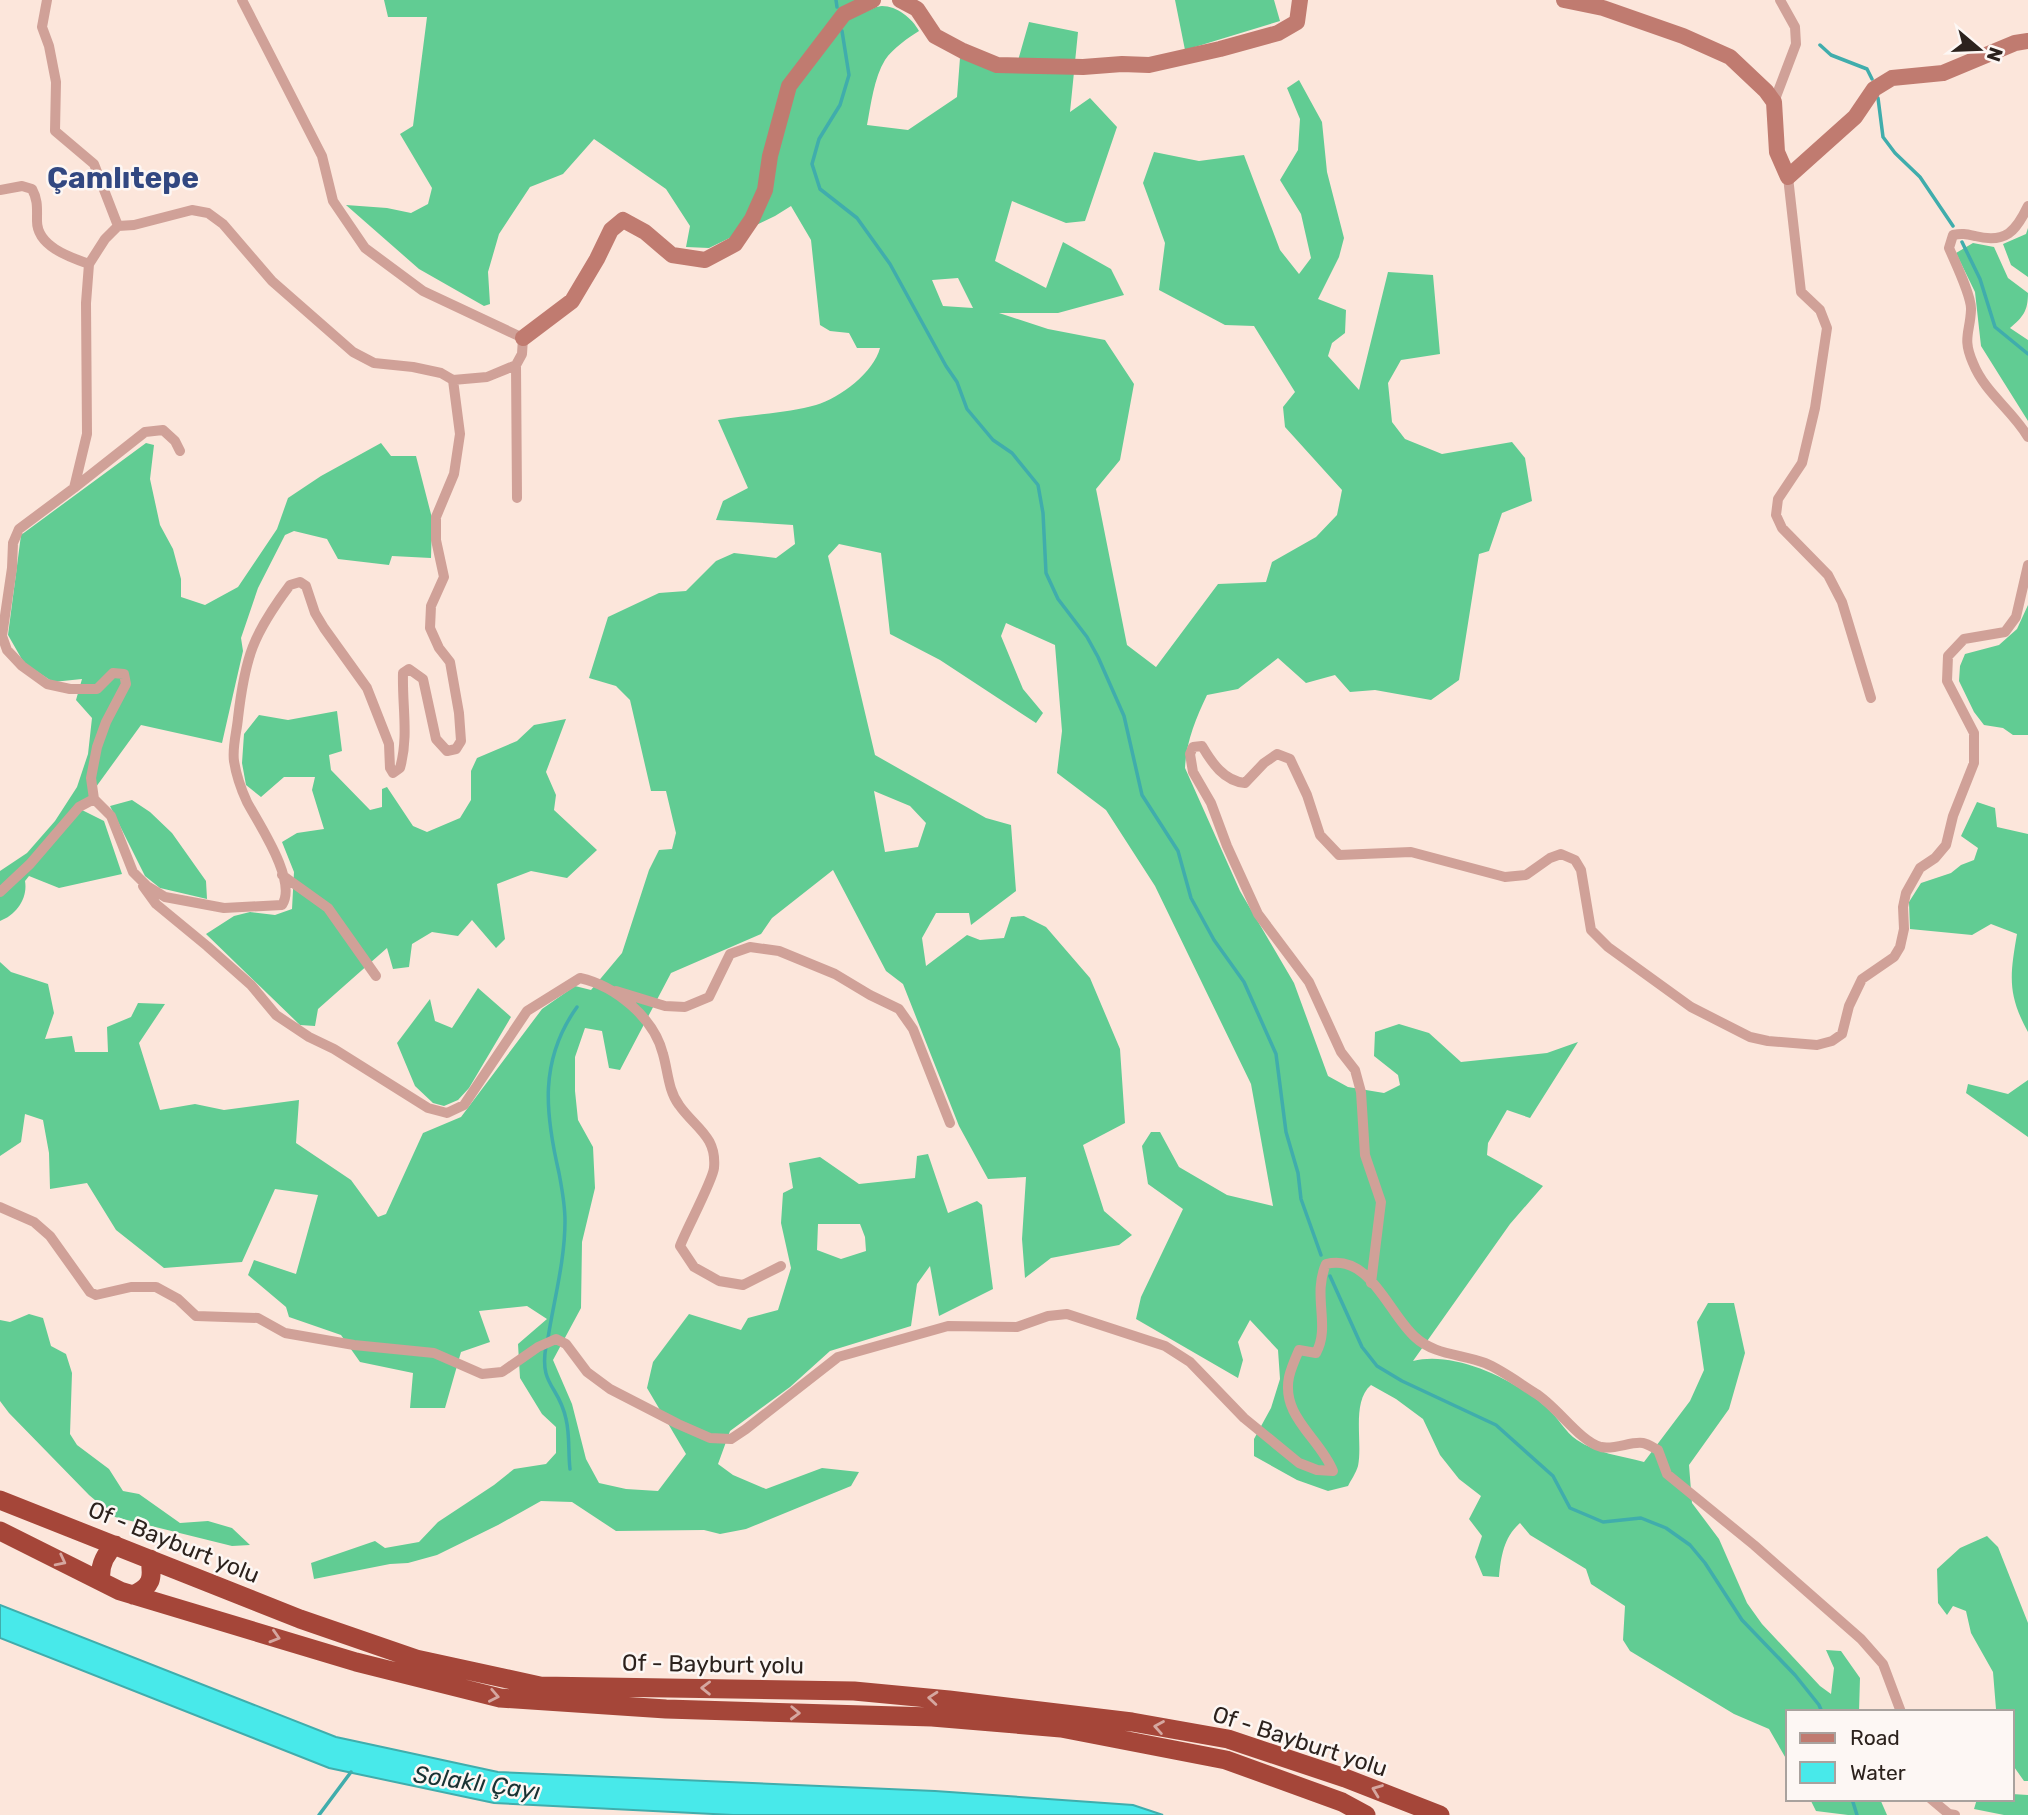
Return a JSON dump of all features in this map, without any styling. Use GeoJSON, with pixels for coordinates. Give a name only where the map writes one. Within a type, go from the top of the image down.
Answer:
{"type":"FeatureCollection","features":[{"type":"Feature","properties":{"kind":"highway","name":"Of - Bayburt yolu"},"geometry":{"type":"LineString","coordinates":[[0,1500],[300,1619],[416,1659],[540,1686],[854,1691],[1132,1722],[1228,1739],[1345,1778],[1440,1815]]}},
{"type":"Feature","properties":{"kind":"highway","name":"Of - Bayburt yolu"},"geometry":{"type":"LineString","coordinates":[[0,1531],[133,1595],[356,1662],[500,1698],[666,1709],[932,1717],[1061,1728],[1226,1760],[1342,1802],[1366,1815]]}},
{"type":"Feature","properties":{"kind":"highway"},"geometry":{"type":"LineString","coordinates":[[101,1581],[101,1566],[108,1551],[115,1545]]}},
{"type":"Feature","properties":{"kind":"highway"},"geometry":{"type":"LineString","coordinates":[[133,1595],[145,1589],[152,1577],[150,1559]]}},
{"type":"Feature","properties":{"kind":"street"},"geometry":{"type":"LineString","coordinates":[[47,0],[43,27],[56,82],[55,131],[94,164],[118,226]]}},
{"type":"Feature","properties":{"kind":"street"},"geometry":{"type":"LineString","coordinates":[[242,0],[322,156],[333,201],[365,248],[423,291],[523,338]]}},
{"type":"Feature","properties":{"kind":"street"},"geometry":{"type":"LineString","coordinates":[[517,498],[516,365],[522,354],[523,338],[572,301],[611,230],[623,220],[645,232],[672,254],[705,260],[735,244],[752,219],[765,190],[770,156],[789,86],[844,13],[873,0]]}},
{"type":"Feature","properties":{"kind":"street"},"geometry":{"type":"LineString","coordinates":[[900,0],[917,9],[935,36],[997,65],[1083,67],[1149,65],[1278,33],[1297,22],[1300,0]]}},
{"type":"Feature","properties":{"kind":"street"},"geometry":{"type":"LineString","coordinates":[[1564,0],[1602,8],[1683,36],[1730,57],[1774,102]]}},
{"type":"Feature","properties":{"kind":"street"},"geometry":{"type":"LineString","coordinates":[[1780,0],[1795,27],[1796,44],[1774,102],[1776,152],[1788,177],[1801,292],[1820,310],[1827,328],[1815,408],[1802,463],[1778,499],[1776,515],[1782,528],[1828,575],[1842,602],[1871,698]]}},
{"type":"Feature","properties":{"kind":"street"},"geometry":{"type":"LineString","coordinates":[[1788,177],[1855,117],[1874,89],[1892,78],[1943,73],[2015,43],[2028,41]]}},
{"type":"Feature","properties":{"kind":"street"},"geometry":{"type":"LineString","coordinates":[[0,190],[22,186],[32,189],[37,198],[37,223],[41,237],[67,256],[89,264]]}},
{"type":"Feature","properties":{"kind":"street"},"geometry":{"type":"LineString","coordinates":[[2028,206],[2020,224],[2011,234],[1998,238],[1979,238],[1962,233],[1953,235],[1949,248],[1969,295],[1972,309],[1966,336],[1973,365],[1984,386],[2028,438]]}},
{"type":"Feature","properties":{"kind":"street"},"geometry":{"type":"LineString","coordinates":[[74,488],[88,434],[86,303],[89,264],[105,239],[118,226],[134,225],[184,212],[208,213],[241,242],[272,281],[353,352],[374,363],[441,373],[453,380],[487,377],[516,365]]}},
{"type":"Feature","properties":{"kind":"street"},"geometry":{"type":"LineString","coordinates":[[133,872],[147,886],[165,897],[224,908],[282,905],[285,901],[286,889],[282,875],[262,825],[247,802],[234,759],[246,663],[257,634],[290,585],[300,582],[306,586],[315,613],[367,688],[390,744],[390,768],[393,773],[400,768],[404,755],[406,732],[403,673],[409,669],[423,680],[436,739],[447,751],[456,749],[461,741],[450,662],[439,648],[430,628],[431,606],[444,577],[436,540],[436,517],[454,474],[460,434],[453,380]]}},
{"type":"Feature","properties":{"kind":"street"},"geometry":{"type":"LineString","coordinates":[[180,450],[163,430],[145,432],[19,529],[13,543],[2,635],[7,650],[22,666],[47,684],[70,689],[97,689],[113,673],[124,674],[126,684],[106,722],[97,747],[91,778],[94,799],[111,816],[133,872],[156,904],[251,985],[276,1015],[428,1108],[447,1113],[464,1105],[527,1011],[547,996],[580,978],[665,1006],[685,1007],[709,997],[730,954],[750,947],[779,951],[835,974],[899,1009],[913,1029],[950,1123]]}},
{"type":"Feature","properties":{"kind":"street"},"geometry":{"type":"LineString","coordinates":[[1371,1283],[1381,1202],[1365,1155],[1361,1092],[1355,1070],[1341,1052],[1309,982],[1258,914],[1211,803],[1193,772],[1190,754],[1193,747],[1202,746],[1219,769],[1237,782],[1245,783],[1277,754],[1290,759],[1307,795],[1320,835],[1339,855],[1411,852],[1505,877],[1527,875],[1550,858],[1561,854],[1574,860],[1581,870],[1591,930],[1608,947],[1691,1007],[1750,1037],[1818,1045],[1832,1041],[1842,1034],[1849,1006],[1862,979],[1894,957],[1904,929],[1903,907],[1906,892],[1920,868],[1936,858],[1946,845],[1953,816],[1974,763],[1974,733],[1947,681],[1948,656],[1964,639],[2005,632],[2016,617],[2028,565]]}},
{"type":"Feature","properties":{"kind":"street"},"geometry":{"type":"LineString","coordinates":[[0,892],[30,864],[79,807],[94,799]]}},
{"type":"Feature","properties":{"kind":"street"},"geometry":{"type":"LineString","coordinates":[[282,875],[328,908],[376,976]]}},
{"type":"Feature","properties":{"kind":"street"},"geometry":{"type":"LineString","coordinates":[[610,988],[640,1014],[657,1034],[677,1104],[713,1143],[714,1170],[680,1246],[694,1267],[719,1280],[743,1286],[781,1266]]}},
{"type":"Feature","properties":{"kind":"street"},"geometry":{"type":"LineString","coordinates":[[0,1207],[34,1222],[50,1236],[90,1292],[96,1295],[131,1287],[156,1287],[178,1299],[196,1316],[258,1318],[285,1333],[354,1345],[435,1353],[482,1374],[502,1372],[538,1347],[556,1339],[566,1344],[587,1371],[610,1389],[710,1438],[731,1439],[838,1357],[948,1326],[1017,1327],[1048,1316],[1068,1314],[1165,1346],[1190,1362],[1244,1418],[1299,1463],[1317,1470],[1333,1471],[1328,1458],[1296,1419],[1289,1400],[1289,1378],[1298,1350],[1316,1353],[1323,1342],[1324,1333],[1320,1318],[1321,1276],[1326,1264],[1338,1261],[1360,1269],[1416,1338],[1440,1352],[1485,1363],[1526,1387],[1548,1401],[1572,1428],[1600,1447],[1643,1443],[1658,1450],[1667,1474],[1861,1639],[1883,1664],[1900,1710]]}},
{"type":"Feature","properties":{"kind":"street"},"geometry":{"type":"LineString","coordinates":[[1933,1801],[1949,1814],[1955,1815]]}},
{"type":"Feature","properties":{"kind":"green space"},"geometry":{"type":"Polygon","coordinates":[[[384,0],[863,0],[865,12],[880,6],[893,8],[908,17],[919,31],[896,47],[881,67],[867,125],[908,130],[957,97],[960,58],[1000,73],[1015,71],[1029,22],[1078,32],[1070,112],[1090,98],[1117,127],[1085,221],[1066,223],[1012,201],[995,261],[1046,288],[1063,242],[1111,269],[1124,295],[1058,313],[999,313],[1048,329],[1105,340],[1134,384],[1120,460],[1096,489],[1127,645],[1156,667],[1218,584],[1266,582],[1272,562],[1316,537],[1337,515],[1342,490],[1285,427],[1283,407],[1295,392],[1254,326],[1225,325],[1159,290],[1165,243],[1143,183],[1154,152],[1199,161],[1244,155],[1280,250],[1299,274],[1311,258],[1301,214],[1280,180],[1298,150],[1300,119],[1287,88],[1299,80],[1322,122],[1327,172],[1344,238],[1339,257],[1318,299],[1346,310],[1345,333],[1332,343],[1328,356],[1359,390],[1388,272],[1433,275],[1440,354],[1401,360],[1388,383],[1392,422],[1405,439],[1442,454],[1512,442],[1525,458],[1532,501],[1502,513],[1489,551],[1479,554],[1459,680],[1431,700],[1375,690],[1350,692],[1335,675],[1306,683],[1278,658],[1238,689],[1207,695],[1192,730],[1185,768],[1240,891],[1294,983],[1328,1076],[1348,1087],[1384,1093],[1400,1085],[1398,1075],[1374,1056],[1375,1032],[1399,1024],[1429,1033],[1461,1062],[1547,1053],[1578,1042],[1530,1118],[1507,1110],[1488,1143],[1487,1155],[1543,1186],[1510,1224],[1413,1361],[1447,1360],[1484,1370],[1534,1397],[1573,1437],[1584,1444],[1609,1454],[1644,1462],[1690,1401],[1704,1370],[1697,1322],[1708,1303],[1734,1303],[1745,1353],[1729,1409],[1689,1465],[1692,1503],[1719,1539],[1747,1603],[1762,1624],[1820,1686],[1831,1694],[1834,1668],[1826,1650],[1841,1651],[1860,1678],[1859,1710],[1786,1710],[1786,1759],[1769,1729],[1734,1714],[1630,1651],[1623,1640],[1625,1606],[1591,1584],[1586,1569],[1530,1535],[1520,1523],[1510,1534],[1504,1547],[1499,1577],[1483,1576],[1475,1557],[1482,1536],[1469,1519],[1481,1496],[1459,1479],[1440,1455],[1423,1419],[1371,1385],[1361,1401],[1358,1466],[1348,1486],[1328,1491],[1297,1480],[1254,1456],[1254,1439],[1271,1408],[1280,1379],[1278,1350],[1250,1320],[1238,1342],[1243,1360],[1238,1378],[1136,1319],[1141,1297],[1183,1209],[1148,1184],[1142,1146],[1151,1132],[1160,1132],[1179,1167],[1227,1195],[1273,1206],[1251,1084],[1155,886],[1106,810],[1057,773],[1062,731],[1055,645],[1006,623],[1001,636],[1023,689],[1043,713],[1036,723],[940,660],[890,634],[881,553],[839,544],[828,556],[875,755],[986,818],[1011,825],[1016,891],[971,925],[969,913],[936,913],[922,938],[926,966],[967,935],[980,940],[1004,938],[1011,917],[1024,916],[1046,927],[1090,978],[1120,1049],[1125,1123],[1083,1145],[1104,1211],[1132,1235],[1119,1245],[1051,1258],[1025,1278],[1022,1239],[1026,1177],[988,1179],[959,1126],[903,984],[886,971],[833,870],[772,918],[761,934],[671,973],[620,1070],[609,1068],[602,1031],[585,1028],[575,1057],[575,1091],[578,1120],[593,1147],[595,1188],[582,1242],[581,1308],[553,1360],[572,1404],[586,1459],[599,1483],[626,1489],[658,1491],[686,1454],[647,1388],[653,1362],[689,1314],[741,1330],[748,1318],[778,1310],[791,1268],[781,1223],[783,1193],[793,1188],[789,1163],[820,1157],[859,1184],[915,1178],[917,1156],[928,1154],[948,1213],[977,1201],[982,1205],[993,1289],[939,1316],[930,1266],[917,1284],[911,1326],[830,1351],[790,1387],[730,1431],[718,1464],[733,1475],[766,1489],[822,1468],[859,1472],[851,1486],[746,1529],[720,1534],[704,1530],[616,1531],[572,1502],[541,1501],[437,1555],[408,1563],[314,1579],[311,1563],[375,1541],[385,1548],[419,1542],[438,1522],[514,1469],[546,1464],[556,1453],[556,1427],[542,1414],[520,1378],[518,1344],[547,1319],[527,1306],[479,1311],[490,1342],[461,1352],[445,1408],[410,1408],[413,1373],[360,1362],[341,1335],[289,1317],[286,1307],[248,1275],[254,1260],[296,1274],[318,1195],[275,1189],[242,1262],[164,1268],[116,1230],[87,1183],[50,1189],[49,1153],[43,1120],[25,1114],[21,1142],[0,1156],[0,962],[11,972],[48,984],[54,1013],[45,1039],[72,1036],[75,1052],[108,1052],[107,1027],[131,1017],[138,1003],[165,1004],[139,1043],[160,1110],[195,1104],[224,1110],[299,1100],[296,1143],[351,1180],[378,1217],[386,1214],[423,1133],[461,1117],[542,1009],[575,986],[591,990],[622,953],[649,870],[659,850],[672,849],[676,833],[666,791],[651,791],[630,700],[616,686],[589,678],[608,617],[659,593],[686,591],[716,561],[734,553],[776,558],[795,544],[793,525],[716,520],[723,501],[748,488],[718,420],[794,410],[825,402],[855,383],[871,366],[880,348],[857,348],[849,333],[830,331],[820,325],[811,240],[791,206],[709,248],[686,247],[690,226],[666,189],[594,139],[563,174],[530,187],[499,234],[488,272],[490,304],[484,306],[419,269],[346,205],[411,213],[428,204],[432,188],[400,134],[413,126],[427,17],[388,17],[384,0]],[[958,278],[932,280],[943,306],[973,308],[958,278]],[[874,791],[885,852],[918,847],[926,823],[910,806],[874,791]],[[818,1224],[817,1250],[841,1259],[866,1251],[860,1224],[818,1224]]]}},
{"type":"Feature","properties":{"kind":"green space"},"geometry":{"type":"Polygon","coordinates":[[[1175,0],[1274,0],[1280,21],[1185,50],[1175,0]]]}},
{"type":"Feature","properties":{"kind":"green space"},"geometry":{"type":"Polygon","coordinates":[[[2028,228],[2028,277],[2011,265],[2003,244],[2026,234],[2028,228]]]}},
{"type":"Feature","properties":{"kind":"green space"},"geometry":{"type":"Polygon","coordinates":[[[1973,243],[1994,247],[2008,278],[2028,293],[2024,313],[2010,328],[2028,340],[2028,421],[1981,346],[1975,292],[1956,253],[1973,243]]]}},
{"type":"Feature","properties":{"kind":"green space"},"geometry":{"type":"Polygon","coordinates":[[[146,443],[154,445],[150,479],[160,525],[173,549],[181,579],[181,597],[205,605],[238,587],[277,529],[288,498],[321,476],[381,443],[391,456],[416,456],[432,518],[431,558],[392,556],[389,565],[338,559],[327,539],[294,531],[285,535],[258,588],[241,638],[243,651],[222,743],[141,725],[80,809],[104,821],[122,874],[59,888],[29,876],[25,881],[25,894],[20,906],[0,921],[0,871],[27,853],[55,821],[77,787],[88,754],[92,718],[76,700],[82,679],[53,682],[24,663],[8,635],[21,535],[146,443]]]}},
{"type":"Feature","properties":{"kind":"green space"},"geometry":{"type":"Polygon","coordinates":[[[2028,605],[2028,735],[2013,735],[2003,728],[1984,725],[1974,712],[1959,681],[1960,666],[1965,654],[1999,645],[2017,629],[2028,605]]]}},
{"type":"Feature","properties":{"kind":"green space"},"geometry":{"type":"Polygon","coordinates":[[[337,711],[342,751],[329,755],[331,770],[370,810],[382,807],[382,789],[387,787],[413,826],[427,832],[460,818],[471,800],[471,771],[477,758],[517,741],[534,725],[566,719],[546,772],[556,795],[554,810],[597,850],[567,878],[531,871],[497,884],[505,939],[496,948],[472,920],[458,936],[432,932],[412,944],[409,967],[393,969],[387,948],[318,1009],[315,1026],[300,1025],[206,934],[234,916],[250,912],[275,915],[292,909],[294,872],[282,842],[297,833],[324,829],[312,790],[315,777],[284,777],[261,797],[246,785],[242,763],[244,734],[259,715],[288,720],[337,711]]]}},
{"type":"Feature","properties":{"kind":"green space"},"geometry":{"type":"Polygon","coordinates":[[[132,800],[150,812],[172,833],[206,881],[207,899],[160,888],[145,876],[110,806],[132,800]]]}},
{"type":"Feature","properties":{"kind":"green space"},"geometry":{"type":"Polygon","coordinates":[[[1977,802],[1995,808],[1997,827],[2028,834],[2028,1032],[2013,995],[2012,973],[2017,934],[1991,924],[1972,935],[1910,929],[1909,902],[1921,883],[1951,873],[1974,860],[1978,848],[1961,836],[1977,802]]]}},
{"type":"Feature","properties":{"kind":"green space"},"geometry":{"type":"Polygon","coordinates":[[[478,988],[511,1017],[469,1088],[458,1100],[444,1106],[433,1103],[415,1086],[397,1043],[430,999],[435,1021],[452,1028],[478,988]]]}},
{"type":"Feature","properties":{"kind":"green space"},"geometry":{"type":"Polygon","coordinates":[[[2028,1080],[2028,1137],[1966,1093],[1968,1084],[2008,1094],[2028,1080]]]}},
{"type":"Feature","properties":{"kind":"green space"},"geometry":{"type":"Polygon","coordinates":[[[29,1314],[43,1318],[51,1346],[66,1354],[72,1373],[70,1434],[77,1445],[109,1469],[123,1491],[139,1494],[180,1523],[208,1521],[232,1528],[250,1545],[232,1546],[115,1517],[89,1495],[9,1413],[0,1401],[0,1320],[10,1322],[29,1314]]]}},
{"type":"Feature","properties":{"kind":"green space"},"geometry":{"type":"Polygon","coordinates":[[[1987,1536],[1998,1547],[2028,1623],[2028,1781],[2024,1781],[2014,1767],[2014,1710],[1996,1709],[1993,1672],[1971,1633],[1966,1611],[1953,1606],[1947,1615],[1938,1603],[1937,1569],[1960,1548],[1987,1536]]]}},
{"type":"Feature","properties":{"kind":"green space"},"geometry":{"type":"Polygon","coordinates":[[[2014,1794],[2028,1795],[2028,1815],[2004,1815],[1974,1809],[1976,1801],[2014,1801],[2014,1794]]]}},
{"type":"Feature","properties":{"kind":"green space"},"geometry":{"type":"Polygon","coordinates":[[[1811,1801],[1881,1801],[1887,1815],[1848,1815],[1816,1811],[1811,1801]]]}},
{"type":"Feature","properties":{"kind":"water","name":"Solaklı Çayı"},"geometry":{"type":"Polygon","coordinates":[[[0,1605],[336,1737],[498,1772],[935,1791],[1133,1805],[1163,1815],[733,1815],[494,1803],[329,1768],[0,1638],[0,1605]]]}},
{"type":"Feature","properties":{"kind":"waterway"},"geometry":{"type":"LineString","coordinates":[[836,0],[837,7]]}},
{"type":"Feature","properties":{"kind":"waterway"},"geometry":{"type":"LineString","coordinates":[[842,31],[849,75],[840,105],[819,139],[812,164],[820,189],[857,218],[890,264],[957,382],[967,409],[993,440],[1012,453],[1038,485],[1043,513],[1046,573],[1058,599],[1087,637],[1098,657],[1124,716],[1142,795],[1178,851],[1191,898],[1214,940],[1244,982],[1276,1054],[1286,1132],[1298,1173],[1301,1199],[1321,1255]]}},
{"type":"Feature","properties":{"kind":"waterway"},"geometry":{"type":"LineString","coordinates":[[1820,45],[1831,55],[1867,69],[1872,79]]}},
{"type":"Feature","properties":{"kind":"waterway"},"geometry":{"type":"LineString","coordinates":[[1878,98],[1883,137],[1920,177],[1953,226]]}},
{"type":"Feature","properties":{"kind":"waterway"},"geometry":{"type":"LineString","coordinates":[[1962,242],[1980,279],[1995,327],[2028,354]]}},
{"type":"Feature","properties":{"kind":"waterway"},"geometry":{"type":"LineString","coordinates":[[548,1338],[565,1236],[562,1191],[551,1129],[548,1087],[556,1047],[577,1007]]}},
{"type":"Feature","properties":{"kind":"waterway"},"geometry":{"type":"LineString","coordinates":[[1330,1276],[1362,1347],[1377,1366],[1402,1381],[1496,1425],[1553,1476],[1570,1508],[1603,1522],[1641,1518],[1666,1528],[1690,1545],[1742,1620],[1795,1675],[1821,1710]]}},
{"type":"Feature","properties":{"kind":"waterway"},"geometry":{"type":"LineString","coordinates":[[546,1346],[545,1370],[563,1408],[570,1469]]}},
{"type":"Feature","properties":{"kind":"waterway"},"geometry":{"type":"LineString","coordinates":[[319,1815],[351,1772]]}},
{"type":"Feature","properties":{"kind":"waterway"},"geometry":{"type":"LineString","coordinates":[[1853,1801],[1857,1815]]}},
{"type":"Feature","properties":{"kind":"district","name":"Çamlıtepe"},"geometry":{"type":"Point","coordinates":[123,178]}}]}
